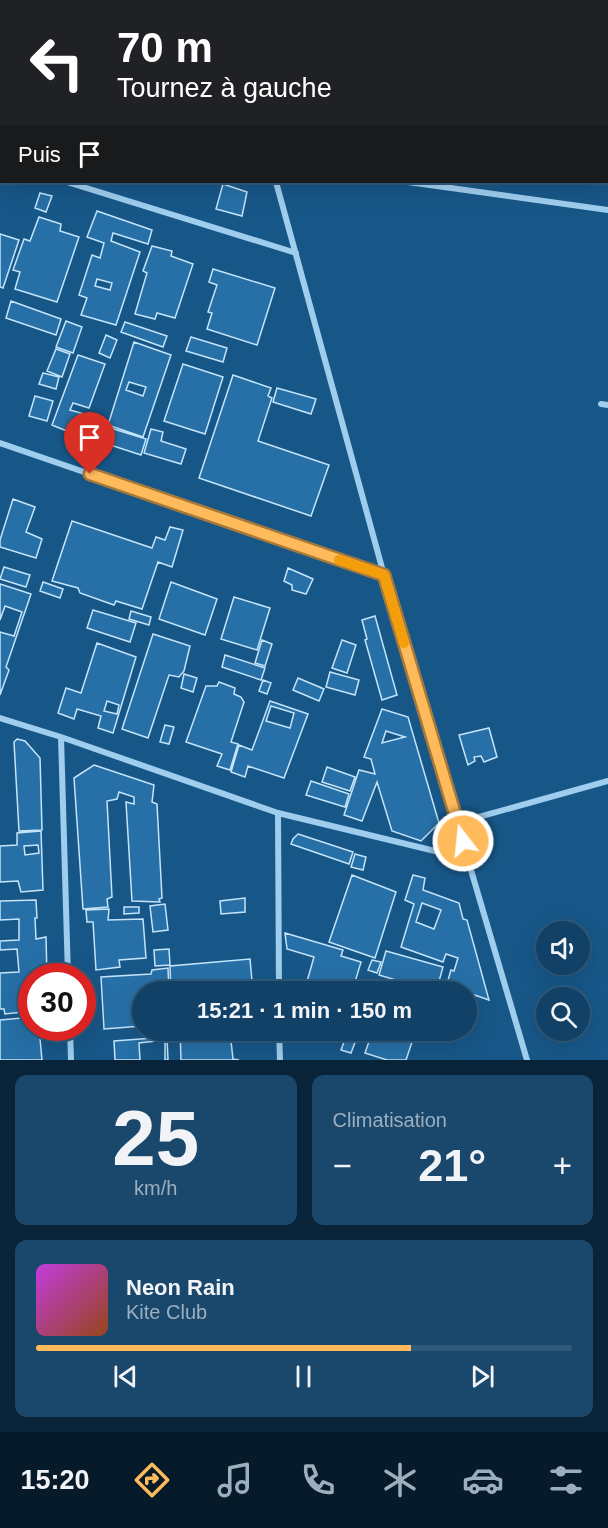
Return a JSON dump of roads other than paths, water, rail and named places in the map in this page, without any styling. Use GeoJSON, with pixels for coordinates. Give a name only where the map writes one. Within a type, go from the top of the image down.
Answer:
{"type":"FeatureCollection","features":[{"type":"Feature","properties":{"kind":"street"},"geometry":{"type":"LineString","coordinates":[[70,183],[296,253]]}},
{"type":"Feature","properties":{"kind":"street"},"geometry":{"type":"LineString","coordinates":[[276,183],[384,575],[527,1060]]}},
{"type":"Feature","properties":{"kind":"street"},"geometry":{"type":"LineString","coordinates":[[415,183],[608,210]]}},
{"type":"Feature","properties":{"kind":"street"},"geometry":{"type":"LineString","coordinates":[[0,443],[384,575]]}},
{"type":"Feature","properties":{"kind":"street"},"geometry":{"type":"LineString","coordinates":[[0,718],[62,737],[278,813],[468,859]]}},
{"type":"Feature","properties":{"kind":"street"},"geometry":{"type":"LineString","coordinates":[[62,737],[69,963]]}},
{"type":"Feature","properties":{"kind":"street"},"geometry":{"type":"LineString","coordinates":[[457,823],[608,781]]}},
{"type":"Feature","properties":{"kind":"street"},"geometry":{"type":"LineString","coordinates":[[278,813],[279,981]]}},
{"type":"Feature","properties":{"kind":"street"},"geometry":{"type":"LineString","coordinates":[[70,1041],[71,1060]]}},
{"type":"Feature","properties":{"kind":"street"},"geometry":{"type":"LineString","coordinates":[[279,1041],[280,1060]]}}]}
